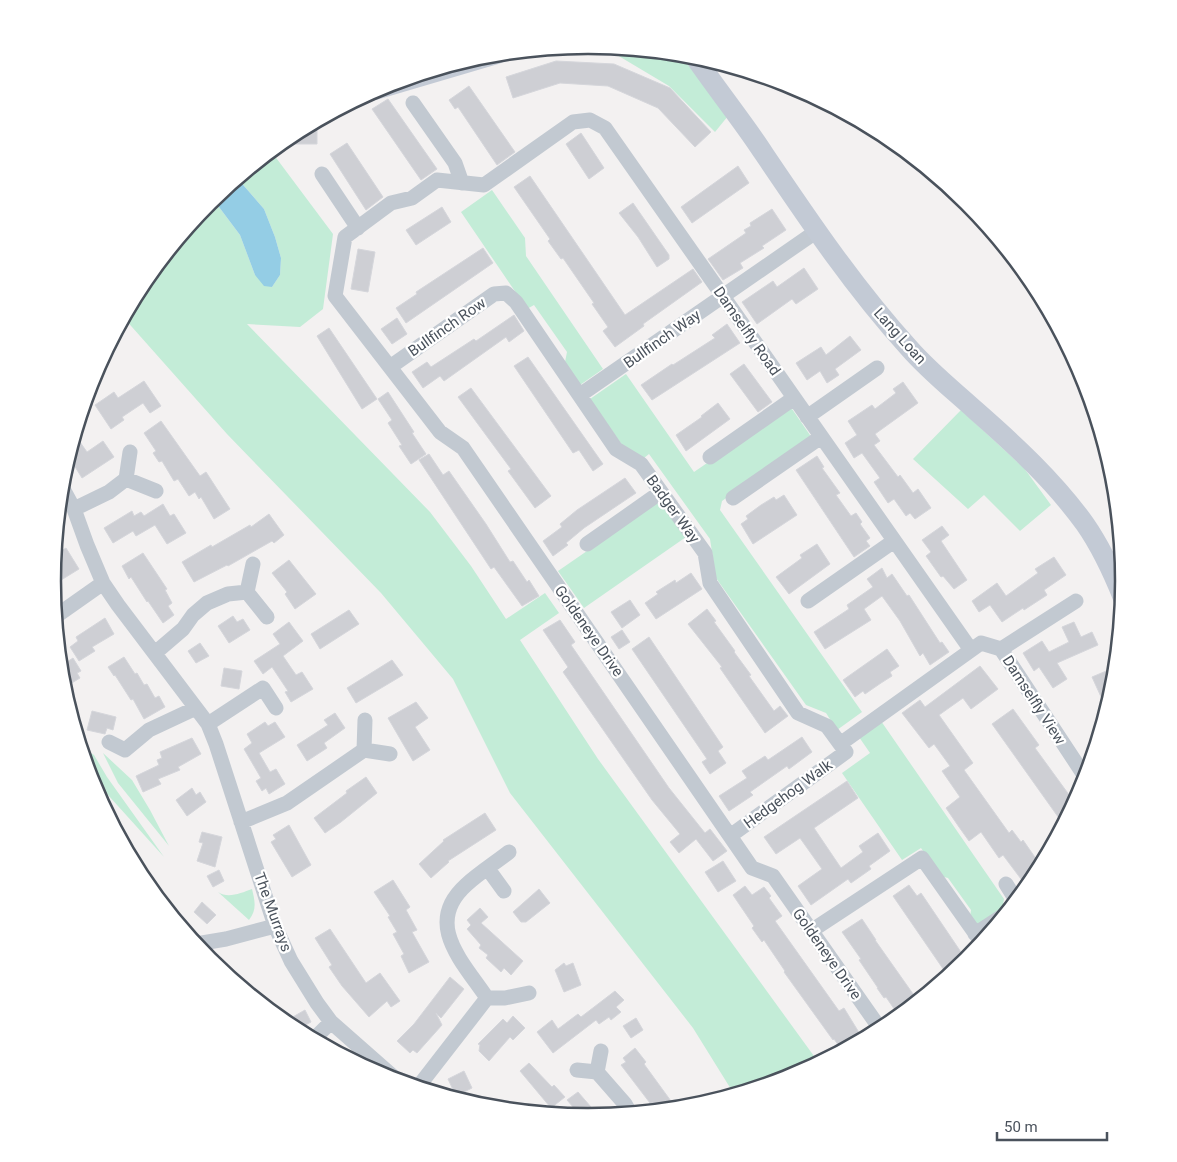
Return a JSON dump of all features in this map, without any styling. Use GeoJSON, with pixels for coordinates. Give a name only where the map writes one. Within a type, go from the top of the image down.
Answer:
{"type":"FeatureCollection","features":[{"type":"Feature","properties":{"kind":"street","name":"Lang Loan"},"geometry":{"type":"LineString","coordinates":[[702,67],[734,109],[817,232],[867,300],[910,350],[999,431],[1064,497],[1086,526],[1116,581]]}},
{"type":"Feature","properties":{"kind":"street"},"geometry":{"type":"LineString","coordinates":[[413,103],[455,163],[462,183]]}},
{"type":"Feature","properties":{"kind":"street","name":"Damselfly Road"},"geometry":{"type":"LineString","coordinates":[[484,186],[573,122],[590,120],[605,128],[971,650]]}},
{"type":"Feature","properties":{"kind":"street"},"geometry":{"type":"LineString","coordinates":[[322,174],[358,228]]}},
{"type":"Feature","properties":{"kind":"street","name":"Goldeneye Drive"},"geometry":{"type":"LineString","coordinates":[[484,186],[437,180],[412,198],[391,203],[345,237],[335,296],[440,432],[463,448],[752,868],[773,876],[875,1023]]}},
{"type":"Feature","properties":{"kind":"street","name":"Bullfinch Way"},"geometry":{"type":"LineString","coordinates":[[580,395],[817,232]]}},
{"type":"Feature","properties":{"kind":"street","name":"Bullfinch Row"},"geometry":{"type":"LineString","coordinates":[[390,367],[494,294],[506,293]]}},
{"type":"Feature","properties":{"kind":"street","name":"Badger Way"},"geometry":{"type":"LineString","coordinates":[[506,293],[516,302],[616,449],[641,464],[705,553],[710,583],[798,713],[827,726],[843,748]]}},
{"type":"Feature","properties":{"kind":"street"},"geometry":{"type":"LineString","coordinates":[[807,417],[877,368]]}},
{"type":"Feature","properties":{"kind":"street"},"geometry":{"type":"LineString","coordinates":[[710,457],[794,398]]}},
{"type":"Feature","properties":{"kind":"street"},"geometry":{"type":"LineString","coordinates":[[733,498],[821,437]]}},
{"type":"Feature","properties":{"kind":"street"},"geometry":{"type":"LineString","coordinates":[[74,509],[109,492],[126,479],[130,452]]}},
{"type":"Feature","properties":{"kind":"street"},"geometry":{"type":"LineString","coordinates":[[126,479],[156,491]]}},
{"type":"Feature","properties":{"kind":"street"},"geometry":{"type":"LineString","coordinates":[[587,544],[661,492]]}},
{"type":"Feature","properties":{"kind":"street","name":"The Murrays"},"geometry":{"type":"LineString","coordinates":[[68,498],[103,583],[208,724],[275,926],[291,961],[317,1004],[331,1022],[380,1065]]}},
{"type":"Feature","properties":{"kind":"street"},"geometry":{"type":"LineString","coordinates":[[808,601],[894,541]]}},
{"type":"Feature","properties":{"kind":"street"},"geometry":{"type":"LineString","coordinates":[[247,592],[253,564]]}},
{"type":"Feature","properties":{"kind":"street"},"geometry":{"type":"LineString","coordinates":[[62,613],[103,583]]}},
{"type":"Feature","properties":{"kind":"street"},"geometry":{"type":"LineString","coordinates":[[247,592],[267,616]]}},
{"type":"Feature","properties":{"kind":"street"},"geometry":{"type":"LineString","coordinates":[[154,653],[183,629],[193,615],[207,604],[228,594],[247,592]]}},
{"type":"Feature","properties":{"kind":"street"},"geometry":{"type":"LineString","coordinates":[[1001,649],[1076,601]]}},
{"type":"Feature","properties":{"kind":"street","name":"Damselfly View"},"geometry":{"type":"LineString","coordinates":[[971,650],[981,643],[1001,649],[1081,770]]}},
{"type":"Feature","properties":{"kind":"street","name":"Hedgehog Walk"},"geometry":{"type":"LineString","coordinates":[[730,836],[971,650]]}},
{"type":"Feature","properties":{"kind":"street"},"geometry":{"type":"LineString","coordinates":[[208,724],[263,688],[276,708]]}},
{"type":"Feature","properties":{"kind":"street"},"geometry":{"type":"LineString","coordinates":[[109,742],[125,755],[149,730],[196,708]]}},
{"type":"Feature","properties":{"kind":"street"},"geometry":{"type":"LineString","coordinates":[[364,750],[365,720]]}},
{"type":"Feature","properties":{"kind":"street"},"geometry":{"type":"LineString","coordinates":[[241,822],[287,803],[364,750],[390,754]]}},
{"type":"Feature","properties":{"kind":"street"},"geometry":{"type":"LineString","coordinates":[[487,998],[449,940],[446,929],[446,917],[451,902],[467,884],[509,852]]}},
{"type":"Feature","properties":{"kind":"street"},"geometry":{"type":"LineString","coordinates":[[811,930],[922,858],[977,937]]}},
{"type":"Feature","properties":{"kind":"street"},"geometry":{"type":"LineString","coordinates":[[488,869],[504,892]]}},
{"type":"Feature","properties":{"kind":"street"},"geometry":{"type":"LineString","coordinates":[[1006,884],[1012,894]]}},
{"type":"Feature","properties":{"kind":"street"},"geometry":{"type":"LineString","coordinates":[[205,943],[275,926]]}},
{"type":"Feature","properties":{"kind":"street"},"geometry":{"type":"LineString","coordinates":[[487,998],[505,998],[530,993]]}},
{"type":"Feature","properties":{"kind":"street"},"geometry":{"type":"LineString","coordinates":[[423,1081],[487,998]]}},
{"type":"Feature","properties":{"kind":"street"},"geometry":{"type":"LineString","coordinates":[[319,1034],[331,1022]]}},
{"type":"Feature","properties":{"kind":"street"},"geometry":{"type":"LineString","coordinates":[[597,1072],[601,1051]]}},
{"type":"Feature","properties":{"kind":"street"},"geometry":{"type":"LineString","coordinates":[[577,1070],[597,1072],[626,1107]]}},
{"type":"Feature","properties":{"kind":"green space"},"geometry":{"type":"Polygon","coordinates":[[[615,55],[657,58],[687,63],[728,116],[715,132],[669,86],[615,55]]]}},
{"type":"Feature","properties":{"kind":"green space"},"geometry":{"type":"Polygon","coordinates":[[[276,157],[333,234],[323,309],[300,327],[247,324],[430,512],[471,566],[506,619],[545,593],[559,613],[520,640],[598,759],[815,1057],[758,1080],[730,1088],[693,1028],[510,793],[453,679],[381,593],[227,434],[129,323],[170,260],[192,233],[218,206],[240,235],[255,275],[272,287],[280,275],[281,258],[264,209],[242,184],[276,157]]]}},
{"type":"Feature","properties":{"kind":"green space"},"geometry":{"type":"Polygon","coordinates":[[[492,190],[525,238],[526,256],[603,369],[580,385],[565,362],[567,352],[534,305],[527,309],[461,212],[492,190]]]}},
{"type":"Feature","properties":{"kind":"green space"},"geometry":{"type":"Polygon","coordinates":[[[626,374],[694,472],[790,406],[812,438],[722,501],[720,510],[862,712],[837,730],[826,713],[806,705],[716,578],[710,539],[649,454],[644,458],[622,445],[590,399],[626,374]]]}},
{"type":"Feature","properties":{"kind":"green space"},"geometry":{"type":"Polygon","coordinates":[[[961,410],[1024,468],[1051,505],[1020,531],[984,495],[968,509],[913,459],[961,410]]]}},
{"type":"Feature","properties":{"kind":"green space"},"geometry":{"type":"Polygon","coordinates":[[[661,500],[686,537],[584,608],[558,571],[661,500]]]}},
{"type":"Feature","properties":{"kind":"green space"},"geometry":{"type":"Polygon","coordinates":[[[881,721],[1004,899],[1002,908],[999,912],[977,927],[970,917],[971,910],[948,878],[940,876],[921,848],[902,860],[842,773],[870,753],[859,737],[881,721]]]}},
{"type":"Feature","properties":{"kind":"green space"},"geometry":{"type":"Polygon","coordinates":[[[90,752],[94,755],[107,777],[164,857],[105,792],[90,752]]]}},
{"type":"Feature","properties":{"kind":"green space"},"geometry":{"type":"Polygon","coordinates":[[[103,753],[132,780],[169,846],[118,783],[103,753]]]}},
{"type":"Feature","properties":{"kind":"green space"},"geometry":{"type":"Polygon","coordinates":[[[252,889],[255,905],[249,920],[218,892],[230,895],[252,889]]]}},
{"type":"Feature","properties":{"kind":"water"},"geometry":{"type":"Polygon","coordinates":[[[242,184],[264,209],[275,237],[281,258],[280,275],[272,287],[264,286],[255,275],[240,235],[218,206],[242,184]]]}},
{"type":"Feature","properties":{"kind":"building"},"geometry":{"type":"Polygon","coordinates":[[[556,61],[614,64],[670,88],[711,132],[695,147],[658,108],[608,86],[560,83],[513,98],[506,77],[556,61]]]}},
{"type":"Feature","properties":{"kind":"building"},"geometry":{"type":"Polygon","coordinates":[[[469,86],[515,152],[497,165],[458,107],[455,109],[449,100],[469,86]]]}},
{"type":"Feature","properties":{"kind":"building"},"geometry":{"type":"Polygon","coordinates":[[[388,99],[437,169],[421,180],[372,109],[388,99]]]}},
{"type":"Feature","properties":{"kind":"building"},"geometry":{"type":"Polygon","coordinates":[[[317,129],[317,144],[296,143],[317,129]]]}},
{"type":"Feature","properties":{"kind":"building"},"geometry":{"type":"Polygon","coordinates":[[[581,133],[604,168],[589,179],[566,144],[581,133]]]}},
{"type":"Feature","properties":{"kind":"building"},"geometry":{"type":"Polygon","coordinates":[[[347,143],[383,197],[366,210],[330,154],[347,143]]]}},
{"type":"Feature","properties":{"kind":"building"},"geometry":{"type":"Polygon","coordinates":[[[738,166],[749,183],[692,223],[681,207],[738,166]]]}},
{"type":"Feature","properties":{"kind":"building"},"geometry":{"type":"Polygon","coordinates":[[[530,176],[625,315],[693,269],[702,282],[643,324],[644,326],[615,347],[603,331],[608,327],[592,304],[594,303],[563,258],[561,259],[548,241],[550,239],[514,187],[530,176]]]}},
{"type":"Feature","properties":{"kind":"building"},"geometry":{"type":"Polygon","coordinates":[[[633,203],[669,255],[669,259],[657,267],[638,237],[619,213],[633,203]]]}},
{"type":"Feature","properties":{"kind":"building"},"geometry":{"type":"Polygon","coordinates":[[[442,207],[451,222],[416,245],[406,230],[442,207]]]}},
{"type":"Feature","properties":{"kind":"building"},"geometry":{"type":"Polygon","coordinates":[[[772,209],[786,230],[762,246],[764,248],[740,263],[743,268],[723,280],[708,259],[746,233],[744,230],[751,226],[750,223],[772,209]]]}},
{"type":"Feature","properties":{"kind":"building"},"geometry":{"type":"Polygon","coordinates":[[[483,248],[493,263],[406,323],[396,308],[417,294],[416,292],[483,248]]]}},
{"type":"Feature","properties":{"kind":"building"},"geometry":{"type":"Polygon","coordinates":[[[358,249],[375,252],[368,292],[351,289],[358,249]]]}},
{"type":"Feature","properties":{"kind":"building"},"geometry":{"type":"Polygon","coordinates":[[[804,268],[818,289],[796,304],[792,299],[757,324],[742,302],[773,281],[777,287],[804,268]]]}},
{"type":"Feature","properties":{"kind":"building"},"geometry":{"type":"Polygon","coordinates":[[[514,315],[524,331],[509,342],[506,337],[444,381],[440,376],[423,388],[412,372],[427,362],[431,367],[474,339],[476,341],[514,315]]]}},
{"type":"Feature","properties":{"kind":"building"},"geometry":{"type":"Polygon","coordinates":[[[397,318],[407,334],[392,344],[381,329],[397,318]]]}},
{"type":"Feature","properties":{"kind":"building"},"geometry":{"type":"Polygon","coordinates":[[[727,324],[740,343],[652,400],[641,385],[715,338],[712,335],[727,324]]]}},
{"type":"Feature","properties":{"kind":"building"},"geometry":{"type":"Polygon","coordinates":[[[329,328],[377,399],[362,409],[317,336],[329,328]]]}},
{"type":"Feature","properties":{"kind":"building"},"geometry":{"type":"Polygon","coordinates":[[[850,336],[861,350],[835,369],[839,375],[827,383],[820,371],[807,380],[796,363],[821,347],[826,355],[850,336]]]}},
{"type":"Feature","properties":{"kind":"building"},"geometry":{"type":"Polygon","coordinates":[[[528,357],[603,464],[593,471],[579,450],[573,453],[514,366],[528,357]]]}},
{"type":"Feature","properties":{"kind":"building"},"geometry":{"type":"Polygon","coordinates":[[[744,364],[772,402],[758,412],[730,374],[744,364]]]}},
{"type":"Feature","properties":{"kind":"building"},"geometry":{"type":"Polygon","coordinates":[[[144,381],[161,406],[150,413],[143,403],[122,417],[124,420],[111,429],[95,405],[114,392],[118,398],[144,381]]]}},
{"type":"Feature","properties":{"kind":"building"},"geometry":{"type":"Polygon","coordinates":[[[903,382],[918,403],[875,434],[880,441],[874,445],[898,477],[900,475],[913,493],[918,489],[931,508],[915,519],[910,513],[906,516],[894,499],[888,503],[874,482],[880,478],[862,453],[854,458],[845,443],[857,435],[848,421],[872,405],[875,409],[896,393],[893,389],[903,382]]]}},
{"type":"Feature","properties":{"kind":"building"},"geometry":{"type":"Polygon","coordinates":[[[471,388],[551,496],[535,508],[508,471],[511,469],[458,397],[471,388]]]}},
{"type":"Feature","properties":{"kind":"building"},"geometry":{"type":"Polygon","coordinates":[[[388,392],[426,454],[411,464],[399,446],[402,445],[388,423],[392,420],[378,399],[388,392]]]}},
{"type":"Feature","properties":{"kind":"building"},"geometry":{"type":"Polygon","coordinates":[[[718,403],[730,419],[686,451],[676,435],[718,403]]]}},
{"type":"Feature","properties":{"kind":"building"},"geometry":{"type":"Polygon","coordinates":[[[161,421],[200,476],[206,472],[230,509],[214,519],[201,497],[199,499],[195,492],[189,496],[178,479],[174,481],[162,461],[159,462],[153,453],[156,451],[144,433],[161,421]]]}},
{"type":"Feature","properties":{"kind":"building"},"geometry":{"type":"Polygon","coordinates":[[[103,441],[114,457],[82,478],[74,465],[80,442],[87,452],[103,441]]]}},
{"type":"Feature","properties":{"kind":"building"},"geometry":{"type":"Polygon","coordinates":[[[429,454],[443,475],[449,471],[510,562],[513,561],[527,582],[529,580],[539,596],[522,606],[494,567],[491,569],[419,460],[429,454]]]}},
{"type":"Feature","properties":{"kind":"building"},"geometry":{"type":"Polygon","coordinates":[[[817,456],[824,467],[822,468],[840,493],[836,495],[851,516],[856,513],[862,522],[860,524],[870,538],[866,541],[870,546],[854,557],[796,470],[817,456]]]}},
{"type":"Feature","properties":{"kind":"building"},"geometry":{"type":"Polygon","coordinates":[[[625,478],[636,493],[584,528],[566,543],[568,545],[553,556],[543,541],[562,527],[560,524],[577,510],[625,478]]]}},
{"type":"Feature","properties":{"kind":"building"},"geometry":{"type":"Polygon","coordinates":[[[784,495],[797,515],[753,544],[741,524],[748,519],[746,516],[774,497],[776,500],[784,495]]]}},
{"type":"Feature","properties":{"kind":"building"},"geometry":{"type":"Polygon","coordinates":[[[163,504],[170,516],[174,514],[186,533],[167,544],[155,525],[136,536],[133,531],[113,543],[104,528],[132,511],[134,516],[141,512],[144,516],[163,504]]]}},
{"type":"Feature","properties":{"kind":"building"},"geometry":{"type":"Polygon","coordinates":[[[269,514],[284,535],[274,543],[272,541],[228,566],[194,582],[182,562],[250,525],[251,527],[269,514]]]}},
{"type":"Feature","properties":{"kind":"building"},"geometry":{"type":"Polygon","coordinates":[[[942,526],[949,535],[941,541],[967,580],[954,589],[943,576],[941,577],[926,556],[931,552],[922,540],[942,526]]]}},
{"type":"Feature","properties":{"kind":"building"},"geometry":{"type":"Polygon","coordinates":[[[817,544],[830,564],[789,594],[776,577],[802,558],[800,555],[817,544]]]}},
{"type":"Feature","properties":{"kind":"building"},"geometry":{"type":"Polygon","coordinates":[[[66,548],[79,569],[61,580],[62,551],[66,548]]]}},
{"type":"Feature","properties":{"kind":"building"},"geometry":{"type":"Polygon","coordinates":[[[143,553],[167,589],[165,590],[172,603],[168,606],[174,615],[163,623],[131,577],[129,579],[122,566],[143,553]]]}},
{"type":"Feature","properties":{"kind":"building"},"geometry":{"type":"Polygon","coordinates":[[[1054,557],[1066,575],[1044,590],[1047,595],[1002,622],[990,605],[979,612],[972,601],[997,583],[1006,596],[1038,573],[1035,569],[1054,557]]]}},
{"type":"Feature","properties":{"kind":"building"},"geometry":{"type":"Polygon","coordinates":[[[289,560],[316,594],[295,609],[285,594],[287,592],[272,573],[289,560]]]}},
{"type":"Feature","properties":{"kind":"building"},"geometry":{"type":"Polygon","coordinates":[[[882,568],[887,578],[892,574],[907,596],[909,595],[940,643],[942,642],[949,652],[930,665],[923,653],[920,656],[900,621],[882,596],[864,609],[871,620],[825,649],[814,632],[849,609],[847,605],[873,587],[867,579],[882,568]]]}},
{"type":"Feature","properties":{"kind":"building"},"geometry":{"type":"Polygon","coordinates":[[[691,573],[702,589],[656,619],[645,603],[658,594],[656,592],[675,580],[676,583],[691,573]]]}},
{"type":"Feature","properties":{"kind":"building"},"geometry":{"type":"Polygon","coordinates":[[[630,600],[640,615],[622,628],[611,612],[630,600]]]}},
{"type":"Feature","properties":{"kind":"building"},"geometry":{"type":"Polygon","coordinates":[[[707,609],[751,675],[749,676],[774,711],[780,706],[788,716],[765,733],[720,668],[722,667],[688,624],[707,609]]]}},
{"type":"Feature","properties":{"kind":"building"},"geometry":{"type":"Polygon","coordinates":[[[349,610],[359,624],[320,649],[311,634],[349,610]]]}},
{"type":"Feature","properties":{"kind":"building"},"geometry":{"type":"Polygon","coordinates":[[[233,616],[237,622],[243,619],[250,630],[229,643],[218,626],[233,616]]]}},
{"type":"Feature","properties":{"kind":"building"},"geometry":{"type":"Polygon","coordinates":[[[105,618],[114,634],[92,647],[95,651],[79,661],[70,647],[78,641],[76,637],[105,618]]]}},
{"type":"Feature","properties":{"kind":"building"},"geometry":{"type":"Polygon","coordinates":[[[560,620],[575,642],[571,645],[669,788],[705,833],[710,829],[727,851],[713,861],[696,839],[679,853],[670,842],[680,834],[652,800],[563,672],[568,667],[543,630],[560,620]]]}},
{"type":"Feature","properties":{"kind":"building"},"geometry":{"type":"Polygon","coordinates":[[[289,622],[303,641],[283,656],[296,675],[302,672],[313,689],[291,702],[285,692],[288,691],[272,667],[263,674],[254,661],[280,644],[273,634],[289,622]]]}},
{"type":"Feature","properties":{"kind":"building"},"geometry":{"type":"Polygon","coordinates":[[[1074,622],[1081,637],[1092,632],[1098,645],[1057,663],[1067,679],[1053,688],[1039,667],[1034,671],[1023,653],[1042,641],[1049,652],[1069,642],[1062,627],[1074,622]]]}},
{"type":"Feature","properties":{"kind":"building"},"geometry":{"type":"Polygon","coordinates":[[[622,630],[630,642],[619,649],[611,637],[622,630]]]}},
{"type":"Feature","properties":{"kind":"building"},"geometry":{"type":"Polygon","coordinates":[[[649,637],[723,747],[718,751],[726,763],[710,774],[702,762],[707,759],[632,649],[649,637]]]}},
{"type":"Feature","properties":{"kind":"building"},"geometry":{"type":"Polygon","coordinates":[[[200,643],[209,656],[196,663],[188,651],[200,643]]]}},
{"type":"Feature","properties":{"kind":"building"},"geometry":{"type":"Polygon","coordinates":[[[887,649],[899,666],[890,672],[892,676],[865,694],[863,691],[855,697],[843,680],[887,649]]]}},
{"type":"Feature","properties":{"kind":"building"},"geometry":{"type":"Polygon","coordinates":[[[124,657],[144,685],[147,684],[155,698],[159,696],[165,707],[144,719],[133,699],[131,700],[108,667],[124,657]]]}},
{"type":"Feature","properties":{"kind":"building"},"geometry":{"type":"Polygon","coordinates":[[[73,658],[81,671],[77,673],[80,678],[71,683],[68,662],[73,658]]]}},
{"type":"Feature","properties":{"kind":"building"},"geometry":{"type":"Polygon","coordinates":[[[392,660],[403,675],[356,703],[347,688],[392,660]]]}},
{"type":"Feature","properties":{"kind":"building"},"geometry":{"type":"Polygon","coordinates":[[[980,666],[998,689],[971,709],[963,698],[939,715],[973,763],[964,770],[1009,833],[1012,830],[1021,842],[1023,840],[1036,859],[1022,881],[1003,855],[999,858],[981,832],[969,841],[946,808],[960,797],[942,771],[950,766],[934,744],[929,748],[902,713],[920,700],[925,707],[980,666]]]}},
{"type":"Feature","properties":{"kind":"building"},"geometry":{"type":"Polygon","coordinates":[[[224,668],[242,671],[239,689],[221,686],[224,668]]]}},
{"type":"Feature","properties":{"kind":"building"},"geometry":{"type":"Polygon","coordinates":[[[1108,670],[1102,700],[1092,677],[1108,670]]]}},
{"type":"Feature","properties":{"kind":"building"},"geometry":{"type":"Polygon","coordinates":[[[416,702],[428,718],[415,727],[430,750],[413,761],[388,718],[416,702]]]}},
{"type":"Feature","properties":{"kind":"building"},"geometry":{"type":"Polygon","coordinates":[[[1013,709],[1039,745],[1035,748],[1070,796],[1059,818],[992,724],[1013,709]]]}},
{"type":"Feature","properties":{"kind":"building"},"geometry":{"type":"Polygon","coordinates":[[[92,711],[116,717],[113,730],[107,728],[105,734],[87,730],[92,711]]]}},
{"type":"Feature","properties":{"kind":"building"},"geometry":{"type":"Polygon","coordinates":[[[335,713],[345,728],[324,743],[327,748],[307,761],[297,745],[328,725],[324,720],[335,713]]]}},
{"type":"Feature","properties":{"kind":"building"},"geometry":{"type":"Polygon","coordinates":[[[265,722],[268,726],[275,722],[285,737],[259,753],[270,772],[276,769],[285,784],[269,794],[266,788],[262,791],[256,781],[261,778],[244,749],[252,743],[247,734],[265,722]]]}},
{"type":"Feature","properties":{"kind":"building"},"geometry":{"type":"Polygon","coordinates":[[[802,737],[812,752],[789,769],[787,766],[750,792],[753,795],[729,811],[719,796],[747,778],[742,771],[765,756],[768,760],[802,737]]]}},
{"type":"Feature","properties":{"kind":"building"},"geometry":{"type":"Polygon","coordinates":[[[192,738],[201,754],[178,767],[180,770],[158,779],[161,784],[143,792],[136,776],[159,765],[157,760],[162,758],[160,752],[192,738]]]}},
{"type":"Feature","properties":{"kind":"building"},"geometry":{"type":"Polygon","coordinates":[[[366,777],[377,793],[325,833],[314,818],[366,777]]]}},
{"type":"Feature","properties":{"kind":"building"},"geometry":{"type":"Polygon","coordinates":[[[847,781],[858,798],[814,828],[841,868],[863,852],[859,846],[878,833],[890,851],[869,866],[871,869],[851,883],[848,879],[811,905],[798,886],[822,869],[800,838],[776,854],[764,837],[847,781]]]}},
{"type":"Feature","properties":{"kind":"building"},"geometry":{"type":"Polygon","coordinates":[[[192,788],[196,795],[200,792],[206,802],[187,816],[176,800],[192,788]]]}},
{"type":"Feature","properties":{"kind":"building"},"geometry":{"type":"Polygon","coordinates":[[[485,813],[496,830],[448,861],[431,878],[419,864],[443,840],[485,813]]]}},
{"type":"Feature","properties":{"kind":"building"},"geometry":{"type":"Polygon","coordinates":[[[289,825],[311,865],[292,877],[271,842],[276,839],[273,835],[289,825]]]}},
{"type":"Feature","properties":{"kind":"building"},"geometry":{"type":"Polygon","coordinates":[[[202,832],[222,837],[215,867],[197,861],[203,843],[199,842],[202,832]]]}},
{"type":"Feature","properties":{"kind":"building"},"geometry":{"type":"Polygon","coordinates":[[[723,861],[736,881],[718,892],[705,872],[723,861]]]}},
{"type":"Feature","properties":{"kind":"building"},"geometry":{"type":"Polygon","coordinates":[[[219,870],[224,881],[213,887],[207,876],[219,870]]]}},
{"type":"Feature","properties":{"kind":"building"},"geometry":{"type":"Polygon","coordinates":[[[393,880],[410,907],[406,910],[417,930],[412,932],[429,962],[409,973],[401,956],[404,954],[393,934],[397,932],[388,917],[390,916],[374,892],[393,880]]]}},
{"type":"Feature","properties":{"kind":"building"},"geometry":{"type":"Polygon","coordinates":[[[909,885],[917,896],[921,893],[962,953],[944,970],[893,896],[909,885]]]}},
{"type":"Feature","properties":{"kind":"building"},"geometry":{"type":"Polygon","coordinates":[[[745,886],[752,895],[764,887],[771,896],[769,898],[782,916],[775,921],[839,1011],[844,1008],[859,1033],[839,1045],[833,1040],[784,972],[764,940],[762,942],[752,928],[754,926],[733,895],[745,886]]]}},
{"type":"Feature","properties":{"kind":"building"},"geometry":{"type":"Polygon","coordinates":[[[539,889],[550,903],[526,922],[521,922],[513,912],[539,889]]]}},
{"type":"Feature","properties":{"kind":"building"},"geometry":{"type":"Polygon","coordinates":[[[202,902],[216,915],[207,924],[194,912],[202,902]]]}},
{"type":"Feature","properties":{"kind":"building"},"geometry":{"type":"Polygon","coordinates":[[[480,908],[488,917],[481,923],[523,961],[511,975],[504,968],[501,972],[486,958],[488,955],[479,948],[481,945],[467,929],[471,925],[467,920],[480,908]]]}},
{"type":"Feature","properties":{"kind":"building"},"geometry":{"type":"Polygon","coordinates":[[[862,919],[914,995],[894,1009],[877,988],[859,960],[861,959],[842,932],[862,919]]]}},
{"type":"Feature","properties":{"kind":"building"},"geometry":{"type":"Polygon","coordinates":[[[330,929],[366,983],[380,973],[400,1001],[391,1007],[387,1001],[369,1017],[342,986],[329,967],[332,965],[315,938],[330,929]]]}},
{"type":"Feature","properties":{"kind":"building"},"geometry":{"type":"Polygon","coordinates":[[[564,963],[566,966],[573,963],[581,985],[564,992],[555,970],[564,963]]]}},
{"type":"Feature","properties":{"kind":"building"},"geometry":{"type":"Polygon","coordinates":[[[450,977],[464,989],[441,1018],[436,1013],[442,1025],[417,1053],[413,1050],[410,1053],[397,1041],[414,1024],[450,977]]]}},
{"type":"Feature","properties":{"kind":"building"},"geometry":{"type":"Polygon","coordinates":[[[615,991],[624,1000],[616,1007],[621,1012],[611,1020],[609,1017],[599,1024],[596,1020],[553,1053],[537,1032],[552,1020],[558,1029],[578,1014],[581,1017],[615,991]]]}},
{"type":"Feature","properties":{"kind":"building"},"geometry":{"type":"Polygon","coordinates":[[[305,1010],[311,1022],[305,1025],[293,1017],[305,1010]]]}},
{"type":"Feature","properties":{"kind":"building"},"geometry":{"type":"Polygon","coordinates":[[[513,1016],[525,1028],[513,1040],[510,1037],[489,1061],[479,1051],[480,1045],[478,1044],[503,1019],[507,1023],[513,1016]]]}},
{"type":"Feature","properties":{"kind":"building"},"geometry":{"type":"Polygon","coordinates":[[[636,1018],[643,1030],[631,1038],[623,1026],[636,1018]]]}},
{"type":"Feature","properties":{"kind":"building"},"geometry":{"type":"Polygon","coordinates":[[[635,1048],[646,1062],[644,1064],[671,1101],[648,1105],[650,1103],[621,1065],[626,1062],[623,1058],[635,1048]]]}},
{"type":"Feature","properties":{"kind":"building"},"geometry":{"type":"Polygon","coordinates":[[[529,1063],[552,1087],[554,1085],[565,1097],[552,1107],[550,1107],[520,1071],[529,1063]]]}},
{"type":"Feature","properties":{"kind":"building"},"geometry":{"type":"Polygon","coordinates":[[[464,1071],[472,1088],[463,1093],[453,1090],[448,1079],[464,1071]]]}},
{"type":"Feature","properties":{"kind":"building"},"geometry":{"type":"Polygon","coordinates":[[[578,1092],[591,1107],[574,1108],[567,1100],[578,1092]]]}}]}
